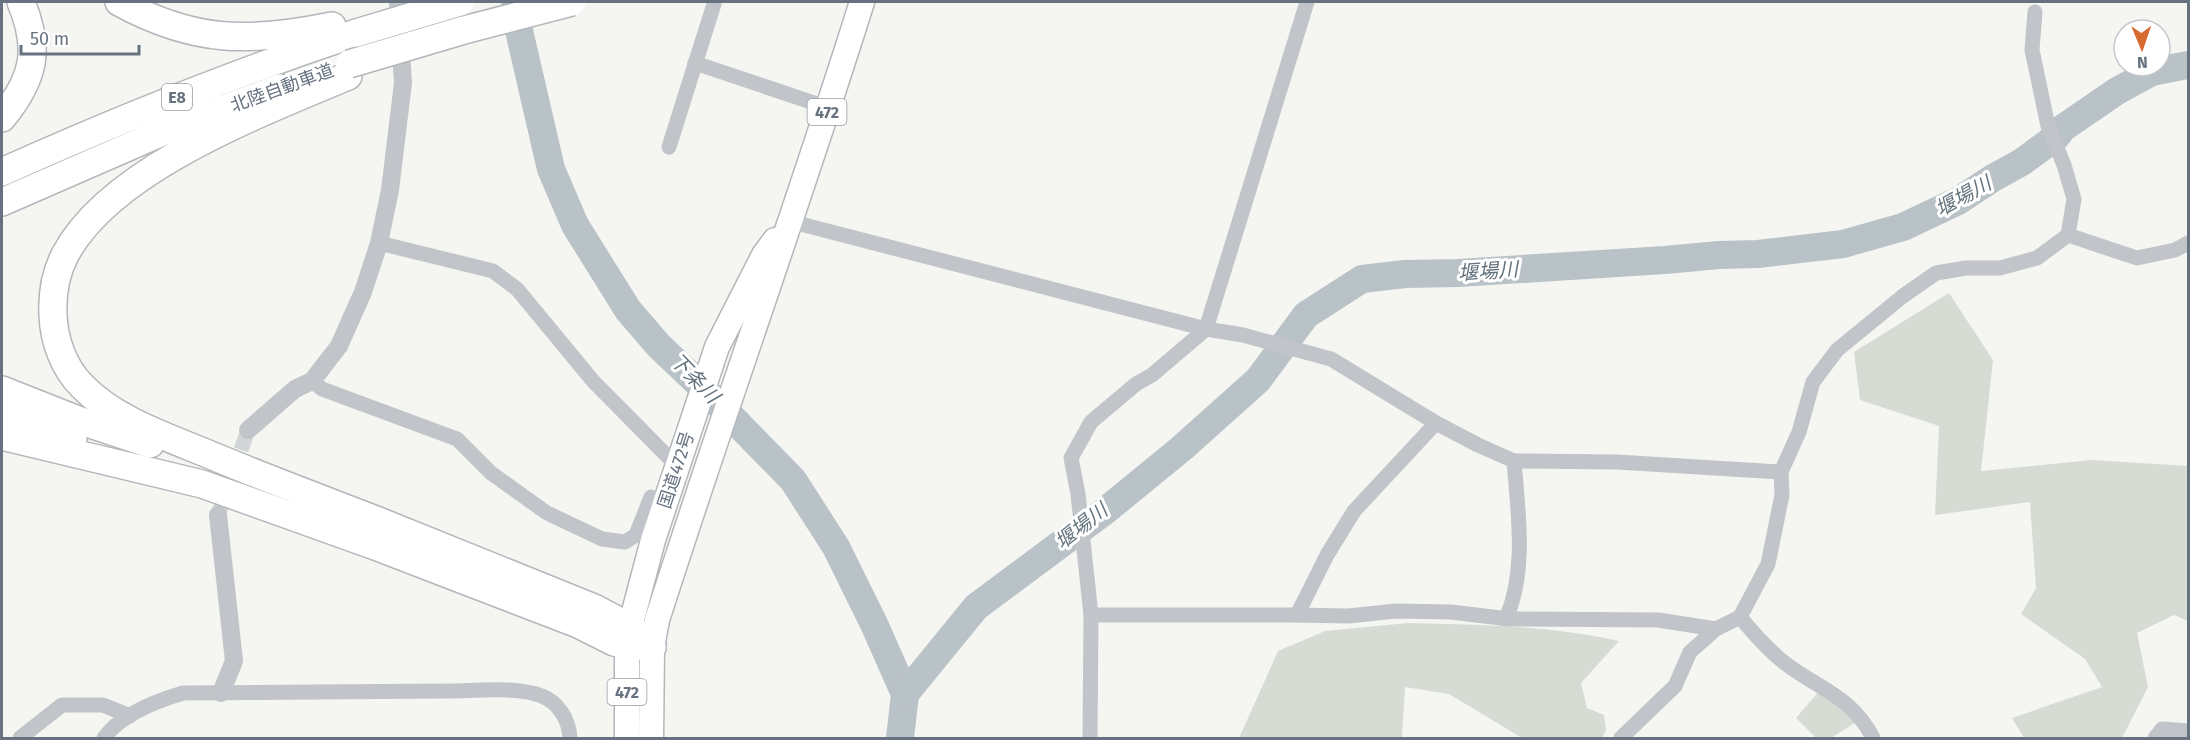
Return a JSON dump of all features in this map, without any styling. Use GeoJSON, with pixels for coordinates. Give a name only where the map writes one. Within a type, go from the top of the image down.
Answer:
{"type":"FeatureCollection","features":[{"type":"Feature","properties":{"kind":"highway"},"geometry":{"type":"LineString","coordinates":[[2,118],[22,90],[27,80],[31,60],[32,40],[21,2]]}},
{"type":"Feature","properties":{"kind":"highway"},"geometry":{"type":"LineString","coordinates":[[118,2],[164,23],[191,32],[219,37],[277,36],[353,28],[427,2]]}},
{"type":"Feature","properties":{"kind":"highway","name":"北陸自動車道"},"geometry":{"type":"LineString","coordinates":[[2,172],[163,103],[353,28],[460,2]]}},
{"type":"Feature","properties":{"kind":"highway","name":"北陸自動車道"},"geometry":{"type":"LineString","coordinates":[[2,202],[174,127],[464,30],[572,2]]}},
{"type":"Feature","properties":{"kind":"highway","name":"国道472号"},"geometry":{"type":"LineString","coordinates":[[636,640],[657,620],[789,221],[829,108],[862,2]]}},
{"type":"Feature","properties":{"kind":"highway"},"geometry":{"type":"LineString","coordinates":[[349,70],[188,150],[148,174],[120,194],[78,235],[65,255],[56,276],[52,300],[58,346],[68,368],[82,386],[102,403],[128,419],[261,476],[613,616],[636,640]]}},
{"type":"Feature","properties":{"kind":"highway","name":"国道472号"},"geometry":{"type":"LineString","coordinates":[[627,738],[640,584],[665,502],[717,347],[764,255],[789,221]]}},
{"type":"Feature","properties":{"kind":"highway"},"geometry":{"type":"LineString","coordinates":[[2,390],[127,437],[261,476]]}},
{"type":"Feature","properties":{"kind":"highway"},"geometry":{"type":"LineString","coordinates":[[2,411],[375,546],[552,614],[614,642],[636,640]]}},
{"type":"Feature","properties":{"kind":"highway"},"geometry":{"type":"LineString","coordinates":[[2,436],[202,484]]}},
{"type":"Feature","properties":{"kind":"highway","name":"国道472号"},"geometry":{"type":"LineString","coordinates":[[636,640],[651,738]]}},
{"type":"Feature","properties":{"kind":"street"},"geometry":{"type":"LineString","coordinates":[[248,430],[295,389],[312,381],[339,346],[363,292],[379,243],[390,190],[403,83],[398,2]]}},
{"type":"Feature","properties":{"kind":"street"},"geometry":{"type":"LineString","coordinates":[[1090,738],[1091,615],[1078,494],[1071,458],[1091,422],[1136,384],[1152,375],[1206,329],[1307,2]]}},
{"type":"Feature","properties":{"kind":"street"},"geometry":{"type":"LineString","coordinates":[[669,147],[714,3]]}},
{"type":"Feature","properties":{"kind":"street"},"geometry":{"type":"LineString","coordinates":[[1621,738],[1676,686],[1690,652],[1716,629],[1740,617],[1768,564],[1782,495],[1781,472],[1799,432],[1813,382],[1837,350],[1903,296],[1936,273],[1966,268],[2000,268],[2037,258],[2068,235],[2074,199],[2064,165],[2048,126],[2032,50],[2035,12]]}},
{"type":"Feature","properties":{"kind":"street"},"geometry":{"type":"LineString","coordinates":[[695,63],[829,108]]}},
{"type":"Feature","properties":{"kind":"street"},"geometry":{"type":"LineString","coordinates":[[789,221],[1331,359],[1436,423],[1514,461],[1617,462],[1781,472]]}},
{"type":"Feature","properties":{"kind":"street"},"geometry":{"type":"LineString","coordinates":[[2068,235],[2137,258],[2175,250],[2188,243]]}},
{"type":"Feature","properties":{"kind":"street"},"geometry":{"type":"LineString","coordinates":[[379,243],[493,272],[517,289],[592,381],[681,455]]}},
{"type":"Feature","properties":{"kind":"street"},"geometry":{"type":"LineString","coordinates":[[312,381],[322,389],[457,439],[491,473],[547,513],[602,539],[625,542],[636,535],[651,497],[665,502]]}},
{"type":"Feature","properties":{"kind":"street"},"geometry":{"type":"LineString","coordinates":[[1297,615],[1327,555],[1354,511],[1436,423]]}},
{"type":"Feature","properties":{"kind":"street"},"geometry":{"type":"LineString","coordinates":[[1506,619],[1514,602],[1520,540],[1514,461]]}},
{"type":"Feature","properties":{"kind":"street"},"geometry":{"type":"LineString","coordinates":[[218,515],[234,661],[221,693]]}},
{"type":"Feature","properties":{"kind":"street"},"geometry":{"type":"LineString","coordinates":[[1091,615],[1348,616],[1396,611],[1451,612],[1506,619],[1658,620],[1716,629]]}},
{"type":"Feature","properties":{"kind":"street"},"geometry":{"type":"LineString","coordinates":[[1740,617],[1763,644],[1786,664],[1844,701],[1865,722],[1874,738]]}},
{"type":"Feature","properties":{"kind":"street"},"geometry":{"type":"LineString","coordinates":[[104,738],[130,716],[155,701],[183,693],[525,691],[553,702],[566,721],[570,738]]}},
{"type":"Feature","properties":{"kind":"street"},"geometry":{"type":"LineString","coordinates":[[20,738],[62,705],[103,705],[130,716]]}},
{"type":"Feature","properties":{"kind":"street"},"geometry":{"type":"LineString","coordinates":[[2155,738],[2162,729],[2188,731]]}},
{"type":"Feature","properties":{"kind":"shaded area"},"geometry":{"type":"Polygon","coordinates":[[[1949,293],[1993,360],[1981,471],[2092,460],[2188,466],[2188,621],[2174,615],[2137,633],[2148,687],[2122,738],[2024,738],[2012,718],[2102,687],[2085,659],[2021,614],[2036,588],[2030,502],[1935,515],[1939,426],[1860,400],[1854,352],[1949,293]]]}},
{"type":"Feature","properties":{"kind":"shaded area"},"geometry":{"type":"Polygon","coordinates":[[[1408,623],[1541,629],[1619,641],[1581,683],[1587,708],[1604,715],[1606,730],[1602,738],[1522,738],[1449,694],[1405,687],[1402,738],[1239,738],[1278,651],[1325,631],[1408,623]]]}},
{"type":"Feature","properties":{"kind":"shaded area"},"geometry":{"type":"Polygon","coordinates":[[[1820,690],[1856,722],[1831,738],[1816,738],[1796,718],[1820,690]]]}},
{"type":"Feature","properties":{"kind":"waterway","name":"下条川"},"geometry":{"type":"LineString","coordinates":[[515,2],[520,35],[551,169],[575,225],[628,310],[659,346],[793,480],[836,547],[905,694],[900,738]]}},
{"type":"Feature","properties":{"kind":"waterway","name":"堰場川"},"geometry":{"type":"LineString","coordinates":[[905,694],[976,607],[1105,511],[1182,448],[1258,380],[1306,315],[1362,279],[1405,274],[1458,273],[1758,254],[1843,244],[1903,227],[1958,201],[2022,162],[2056,137],[2063,128],[2117,91],[2152,72],[2188,65]]}},
{"type":"Feature","properties":{"kind":"tunnel"},"geometry":{"type":"LineString","coordinates":[[218,515],[248,430]]}}]}
